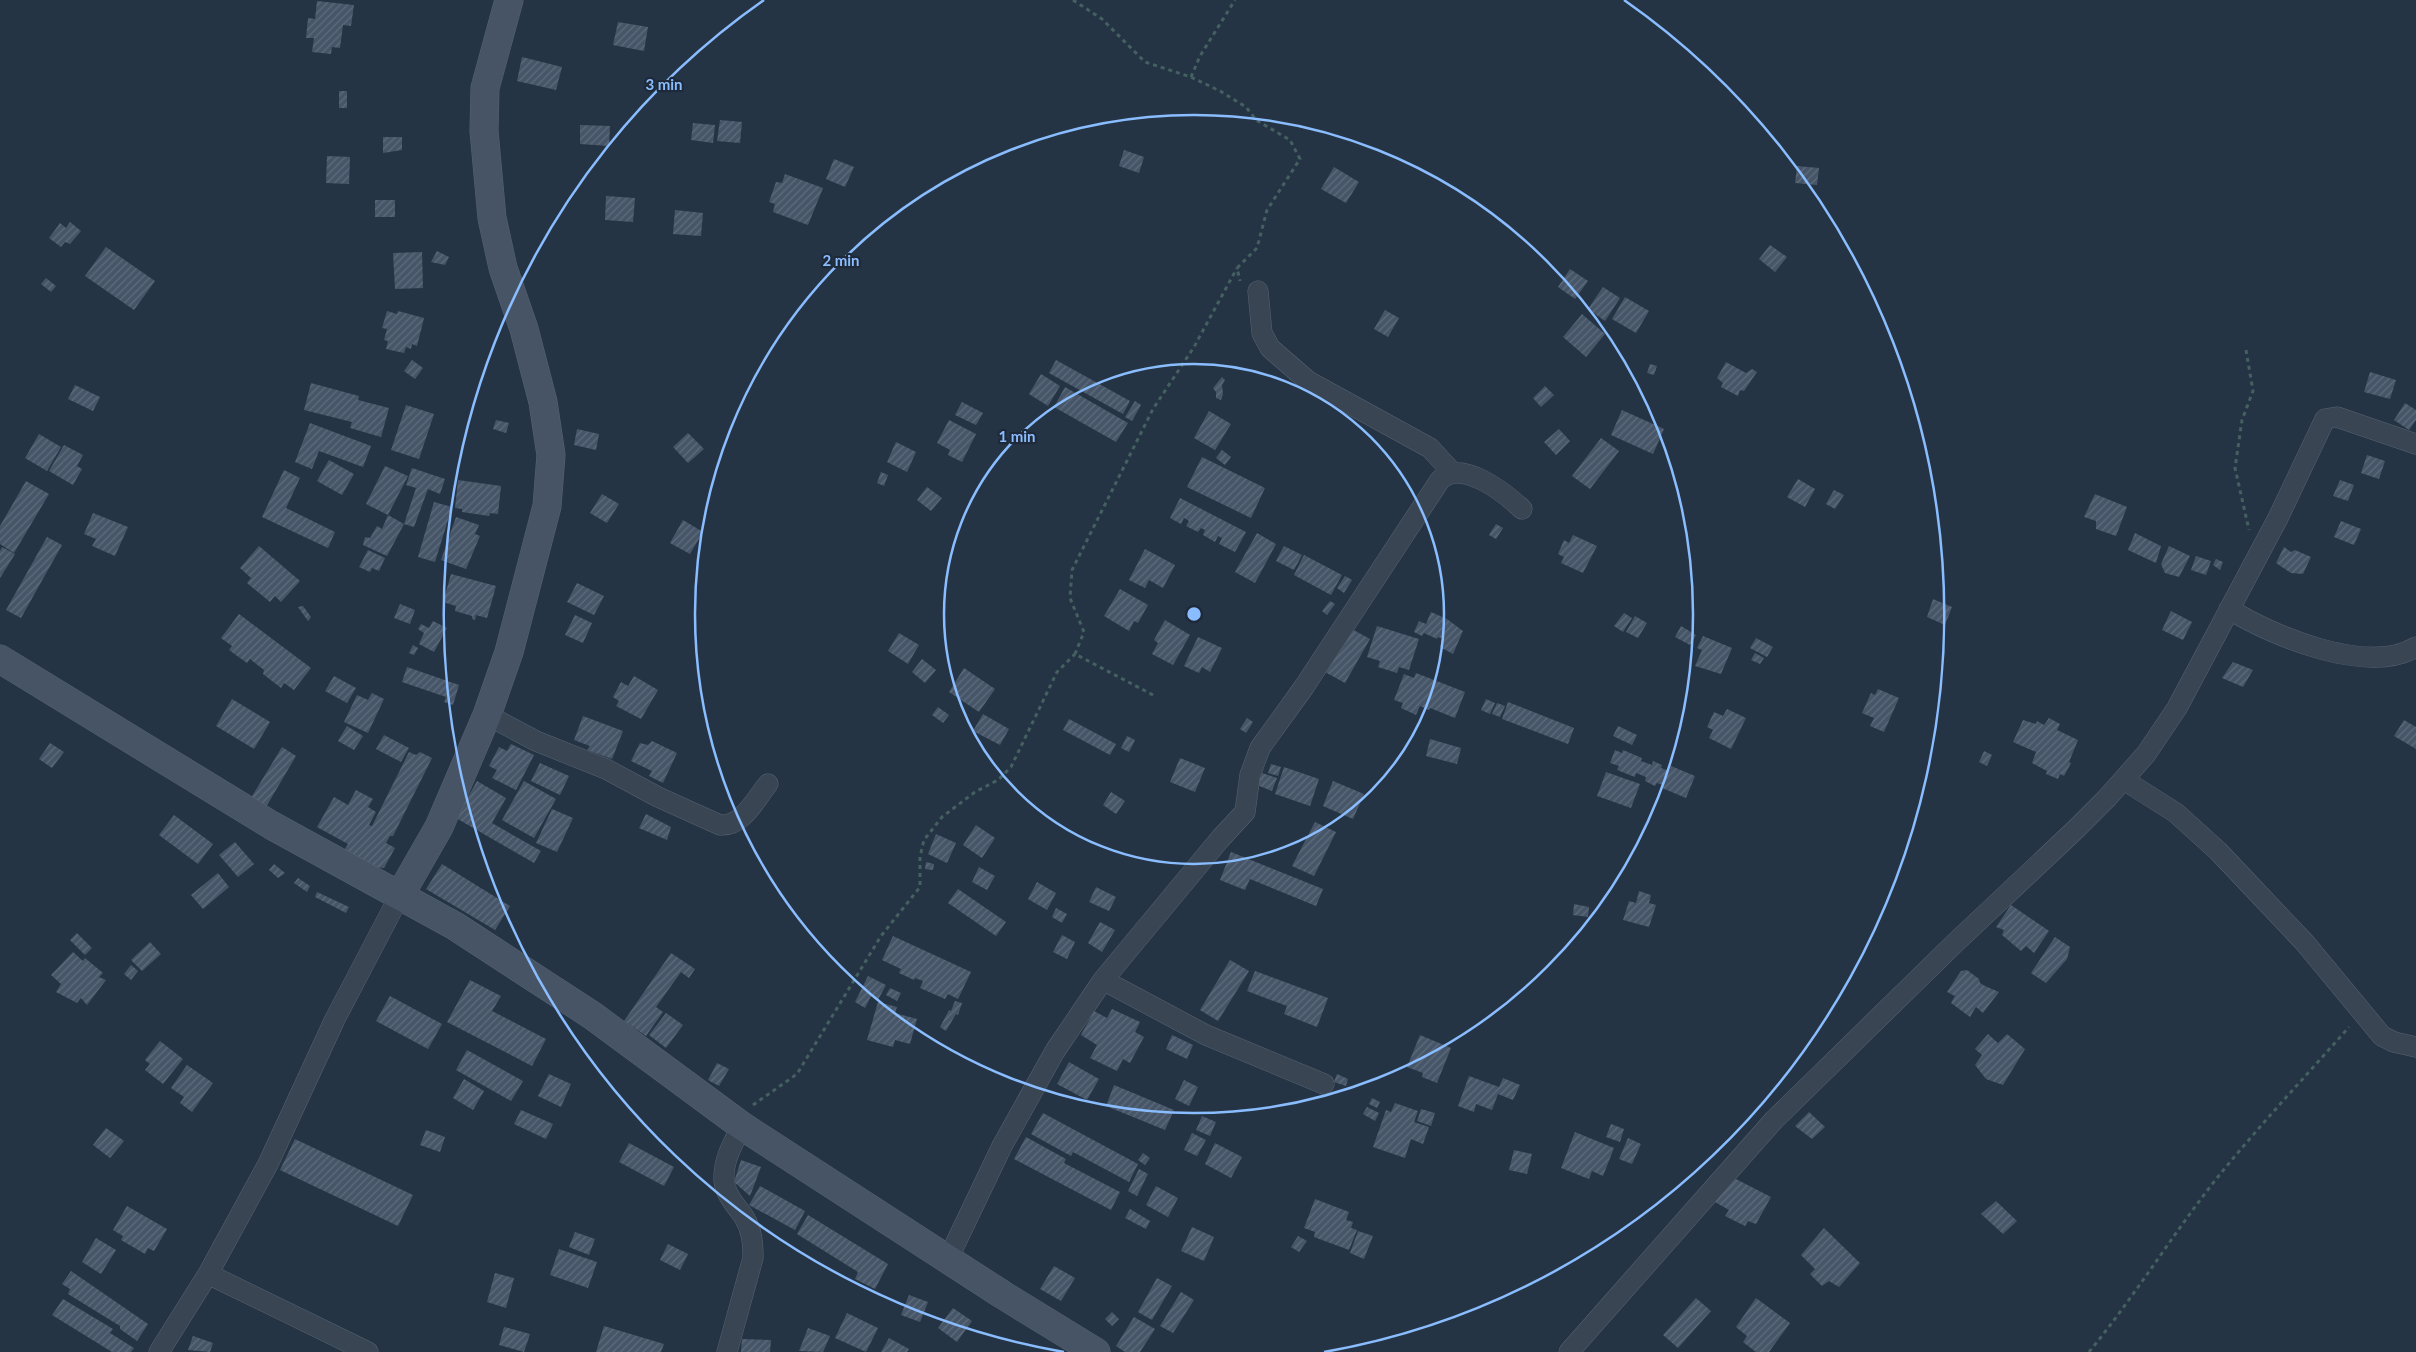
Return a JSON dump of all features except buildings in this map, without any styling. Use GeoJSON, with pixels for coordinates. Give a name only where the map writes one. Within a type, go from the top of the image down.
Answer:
{"type":"FeatureCollection","features":[{"type":"Feature","properties":{"kind":"street"},"geometry":{"type":"LineString","coordinates":[[159,1352],[208,1274],[268,1164],[335,1019],[400,895],[439,827],[487,715],[509,652],[546,514],[551,455],[544,402],[524,329],[502,268],[492,218],[484,131],[486,88],[509,0]]}},
{"type":"Feature","properties":{"kind":"street"},"geometry":{"type":"LineString","coordinates":[[1249,288],[1262,333],[1270,348],[1308,381],[1430,448],[1452,472]]}},
{"type":"Feature","properties":{"kind":"street"},"geometry":{"type":"LineString","coordinates":[[1569,1352],[1774,1120],[1955,943],[2075,830],[2124,780],[2146,754],[2177,708],[2256,561],[2325,419],[2337,417],[2416,444]]}},
{"type":"Feature","properties":{"kind":"street"},"geometry":{"type":"LineString","coordinates":[[948,1259],[1029,1096],[1055,1051],[1103,980],[1220,839],[1245,812],[1250,775],[1260,748],[1310,679],[1434,488],[1444,475],[1452,472],[1463,473],[1491,485],[1522,509]]}},
{"type":"Feature","properties":{"kind":"street"},"geometry":{"type":"LineString","coordinates":[[2229,609],[2262,626],[2331,652],[2381,657],[2406,653],[2416,646]]}},
{"type":"Feature","properties":{"kind":"street"},"geometry":{"type":"LineString","coordinates":[[0,659],[270,825],[455,926],[593,1016],[742,1126],[1096,1352]]}},
{"type":"Feature","properties":{"kind":"street"},"geometry":{"type":"LineString","coordinates":[[487,715],[536,740],[606,770],[658,798],[720,825],[731,824],[740,819],[768,784]]}},
{"type":"Feature","properties":{"kind":"street"},"geometry":{"type":"LineString","coordinates":[[2124,780],[2176,813],[2218,851],[2305,943],[2361,1013],[2382,1036],[2394,1042],[2416,1047]]}},
{"type":"Feature","properties":{"kind":"street"},"geometry":{"type":"LineString","coordinates":[[1103,980],[1206,1036],[1324,1084]]}},
{"type":"Feature","properties":{"kind":"street"},"geometry":{"type":"LineString","coordinates":[[727,1352],[753,1258],[753,1245],[748,1226],[731,1200],[724,1180],[729,1152],[742,1126]]}},
{"type":"Feature","properties":{"kind":"street"},"geometry":{"type":"LineString","coordinates":[[208,1274],[368,1352]]}},
{"type":"Feature","properties":{"kind":"path"},"geometry":{"type":"LineString","coordinates":[[742,1126],[751,1107],[797,1074],[881,936],[920,887],[920,858],[924,840],[942,818],[975,792],[998,780],[1010,767],[1057,672],[1076,654],[1084,632],[1070,598],[1072,570],[1153,409],[1194,347],[1237,268],[1257,248],[1267,210],[1300,158],[1290,140],[1256,120],[1246,107],[1220,91],[1191,78],[1144,62],[1102,19],[1073,0]]}},
{"type":"Feature","properties":{"kind":"path"},"geometry":{"type":"LineString","coordinates":[[1191,78],[1200,56],[1235,0]]}},
{"type":"Feature","properties":{"kind":"path"},"geometry":{"type":"LineString","coordinates":[[1237,268],[1249,288]]}},
{"type":"Feature","properties":{"kind":"path"},"geometry":{"type":"LineString","coordinates":[[2246,350],[2253,391],[2242,420],[2235,468],[2256,561]]}},
{"type":"Feature","properties":{"kind":"path"},"geometry":{"type":"LineString","coordinates":[[1076,654],[1153,695]]}},
{"type":"Feature","properties":{"kind":"path"},"geometry":{"type":"LineString","coordinates":[[2089,1352],[2116,1320],[2170,1239],[2218,1177],[2361,1013]]}}]}
